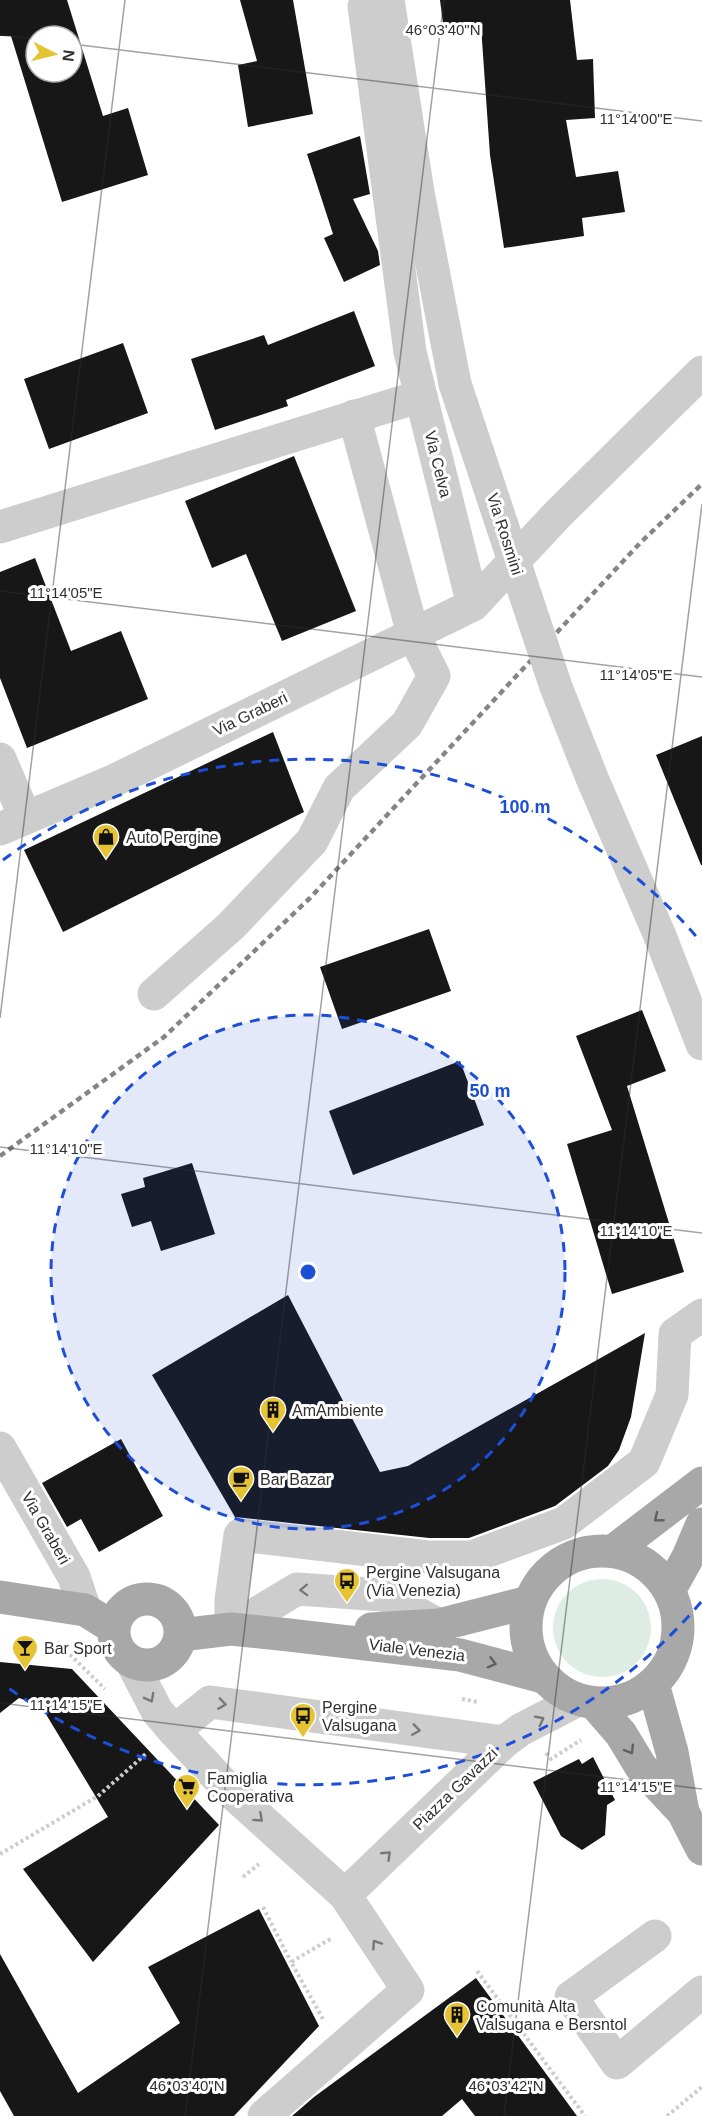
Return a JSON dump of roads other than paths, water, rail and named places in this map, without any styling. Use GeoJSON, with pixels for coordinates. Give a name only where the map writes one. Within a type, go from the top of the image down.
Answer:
{"type":"FeatureCollection","features":[{"type":"Feature","properties":{"kind":"main road"},"geometry":{"type":"LineString","coordinates":[[613,1551],[702,1483]]}},
{"type":"Feature","properties":{"kind":"main road"},"geometry":{"type":"LineString","coordinates":[[669,1591],[688,1557],[702,1524]]}},
{"type":"Feature","properties":{"kind":"main road"},"geometry":{"type":"LineString","coordinates":[[586,1702],[621,1701],[638,1695],[653,1684],[664,1671],[674,1652],[678,1629],[676,1609],[669,1591],[652,1569],[634,1558],[613,1551],[587,1552],[558,1564],[545,1575],[530,1602],[525,1628],[530,1654],[543,1677],[559,1691],[586,1702],[621,1734],[641,1767],[682,1812],[702,1850]]}},
{"type":"Feature","properties":{"kind":"main road"},"geometry":{"type":"LineString","coordinates":[[0,1597],[85,1610],[114,1628]]}},
{"type":"Feature","properties":{"kind":"main road"},"geometry":{"type":"LineString","coordinates":[[145,1599],[156,1601],[174,1613],[180,1635],[171,1655],[162,1662],[152,1665],[131,1661],[117,1647],[114,1628],[124,1608],[145,1599]]}},
{"type":"Feature","properties":{"kind":"main road","name":"Viale Venezia"},"geometry":{"type":"LineString","coordinates":[[289,1635],[439,1625],[530,1602]]}},
{"type":"Feature","properties":{"kind":"main road","name":"Viale Venezia"},"geometry":{"type":"LineString","coordinates":[[180,1635],[231,1629],[289,1635],[460,1655],[543,1677]]}},
{"type":"Feature","properties":{"kind":"main road"},"geometry":{"type":"LineString","coordinates":[[653,1684],[672,1752],[682,1812]]}},
{"type":"Feature","properties":{"kind":"street","name":"Via Celva"},"geometry":{"type":"LineString","coordinates":[[367,0],[364,6],[410,352],[472,604]]}},
{"type":"Feature","properties":{"kind":"street","name":"Via Rosmini"},"geometry":{"type":"LineString","coordinates":[[388,0],[418,192],[455,384],[556,687],[592,778],[660,936],[702,1044]]}},
{"type":"Feature","properties":{"kind":"street"},"geometry":{"type":"LineString","coordinates":[[472,604],[557,515],[702,372]]}},
{"type":"Feature","properties":{"kind":"street"},"geometry":{"type":"LineString","coordinates":[[0,527],[421,396]]}},
{"type":"Feature","properties":{"kind":"street"},"geometry":{"type":"LineString","coordinates":[[154,994],[231,926],[312,842],[339,788],[407,724],[434,676],[413,634],[354,416]]}},
{"type":"Feature","properties":{"kind":"street","name":"Via Graberi"},"geometry":{"type":"LineString","coordinates":[[0,759],[12,823],[113,781],[472,604]]}},
{"type":"Feature","properties":{"kind":"street"},"geometry":{"type":"LineString","coordinates":[[231,1629],[231,1600],[240,1535],[428,1557],[472,1557],[564,1523],[644,1462],[672,1395],[675,1334],[702,1315]]}},
{"type":"Feature","properties":{"kind":"street","name":"Via Graberi"},"geometry":{"type":"LineString","coordinates":[[0,1448],[74,1577],[85,1610]]}},
{"type":"Feature","properties":{"kind":"street"},"geometry":{"type":"LineString","coordinates":[[231,1629],[297,1588],[384,1595],[439,1625]]}},
{"type":"Feature","properties":{"kind":"street"},"geometry":{"type":"LineString","coordinates":[[131,1661],[157,1711],[162,1741],[230,1791],[345,1895],[408,1990],[264,2116]]}},
{"type":"Feature","properties":{"kind":"street"},"geometry":{"type":"LineString","coordinates":[[162,1741],[210,1702],[504,1742]]}},
{"type":"Feature","properties":{"kind":"street","name":"Piazza Gavazzi"},"geometry":{"type":"LineString","coordinates":[[345,1895],[504,1742],[520,1730],[586,1702]]}},
{"type":"Feature","properties":{"kind":"street"},"geometry":{"type":"LineString","coordinates":[[655,1936],[571,1997],[617,2063],[700,2000]]}},
{"type":"Feature","properties":{"kind":"railway"},"geometry":{"type":"LineString","coordinates":[[0,1156],[164,1037],[310,898],[640,543],[702,484]]}},
{"type":"Feature","properties":{"kind":"place","name":"Auto Pergine"},"geometry":{"type":"Point","coordinates":[106,860]}},
{"type":"Feature","properties":{"kind":"place","name":"AmAmbiente"},"geometry":{"type":"Point","coordinates":[273,1433]}},
{"type":"Feature","properties":{"kind":"place","name":"Bar Bazar"},"geometry":{"type":"Point","coordinates":[241,1502]}},
{"type":"Feature","properties":{"kind":"place","name":"Pergine Valsugana (Via Venezia)"},"geometry":{"type":"Point","coordinates":[347,1604]}},
{"type":"Feature","properties":{"kind":"place","name":"Bar Sport"},"geometry":{"type":"Point","coordinates":[25,1671]}},
{"type":"Feature","properties":{"kind":"place","name":"Pergine Valsugana"},"geometry":{"type":"Point","coordinates":[303,1739]}},
{"type":"Feature","properties":{"kind":"place","name":"Famiglia Cooperativa"},"geometry":{"type":"Point","coordinates":[187,1810]}},
{"type":"Feature","properties":{"kind":"place","name":"Comunità Alta Valsugana e Bersntol"},"geometry":{"type":"Point","coordinates":[457,2038]}}]}
